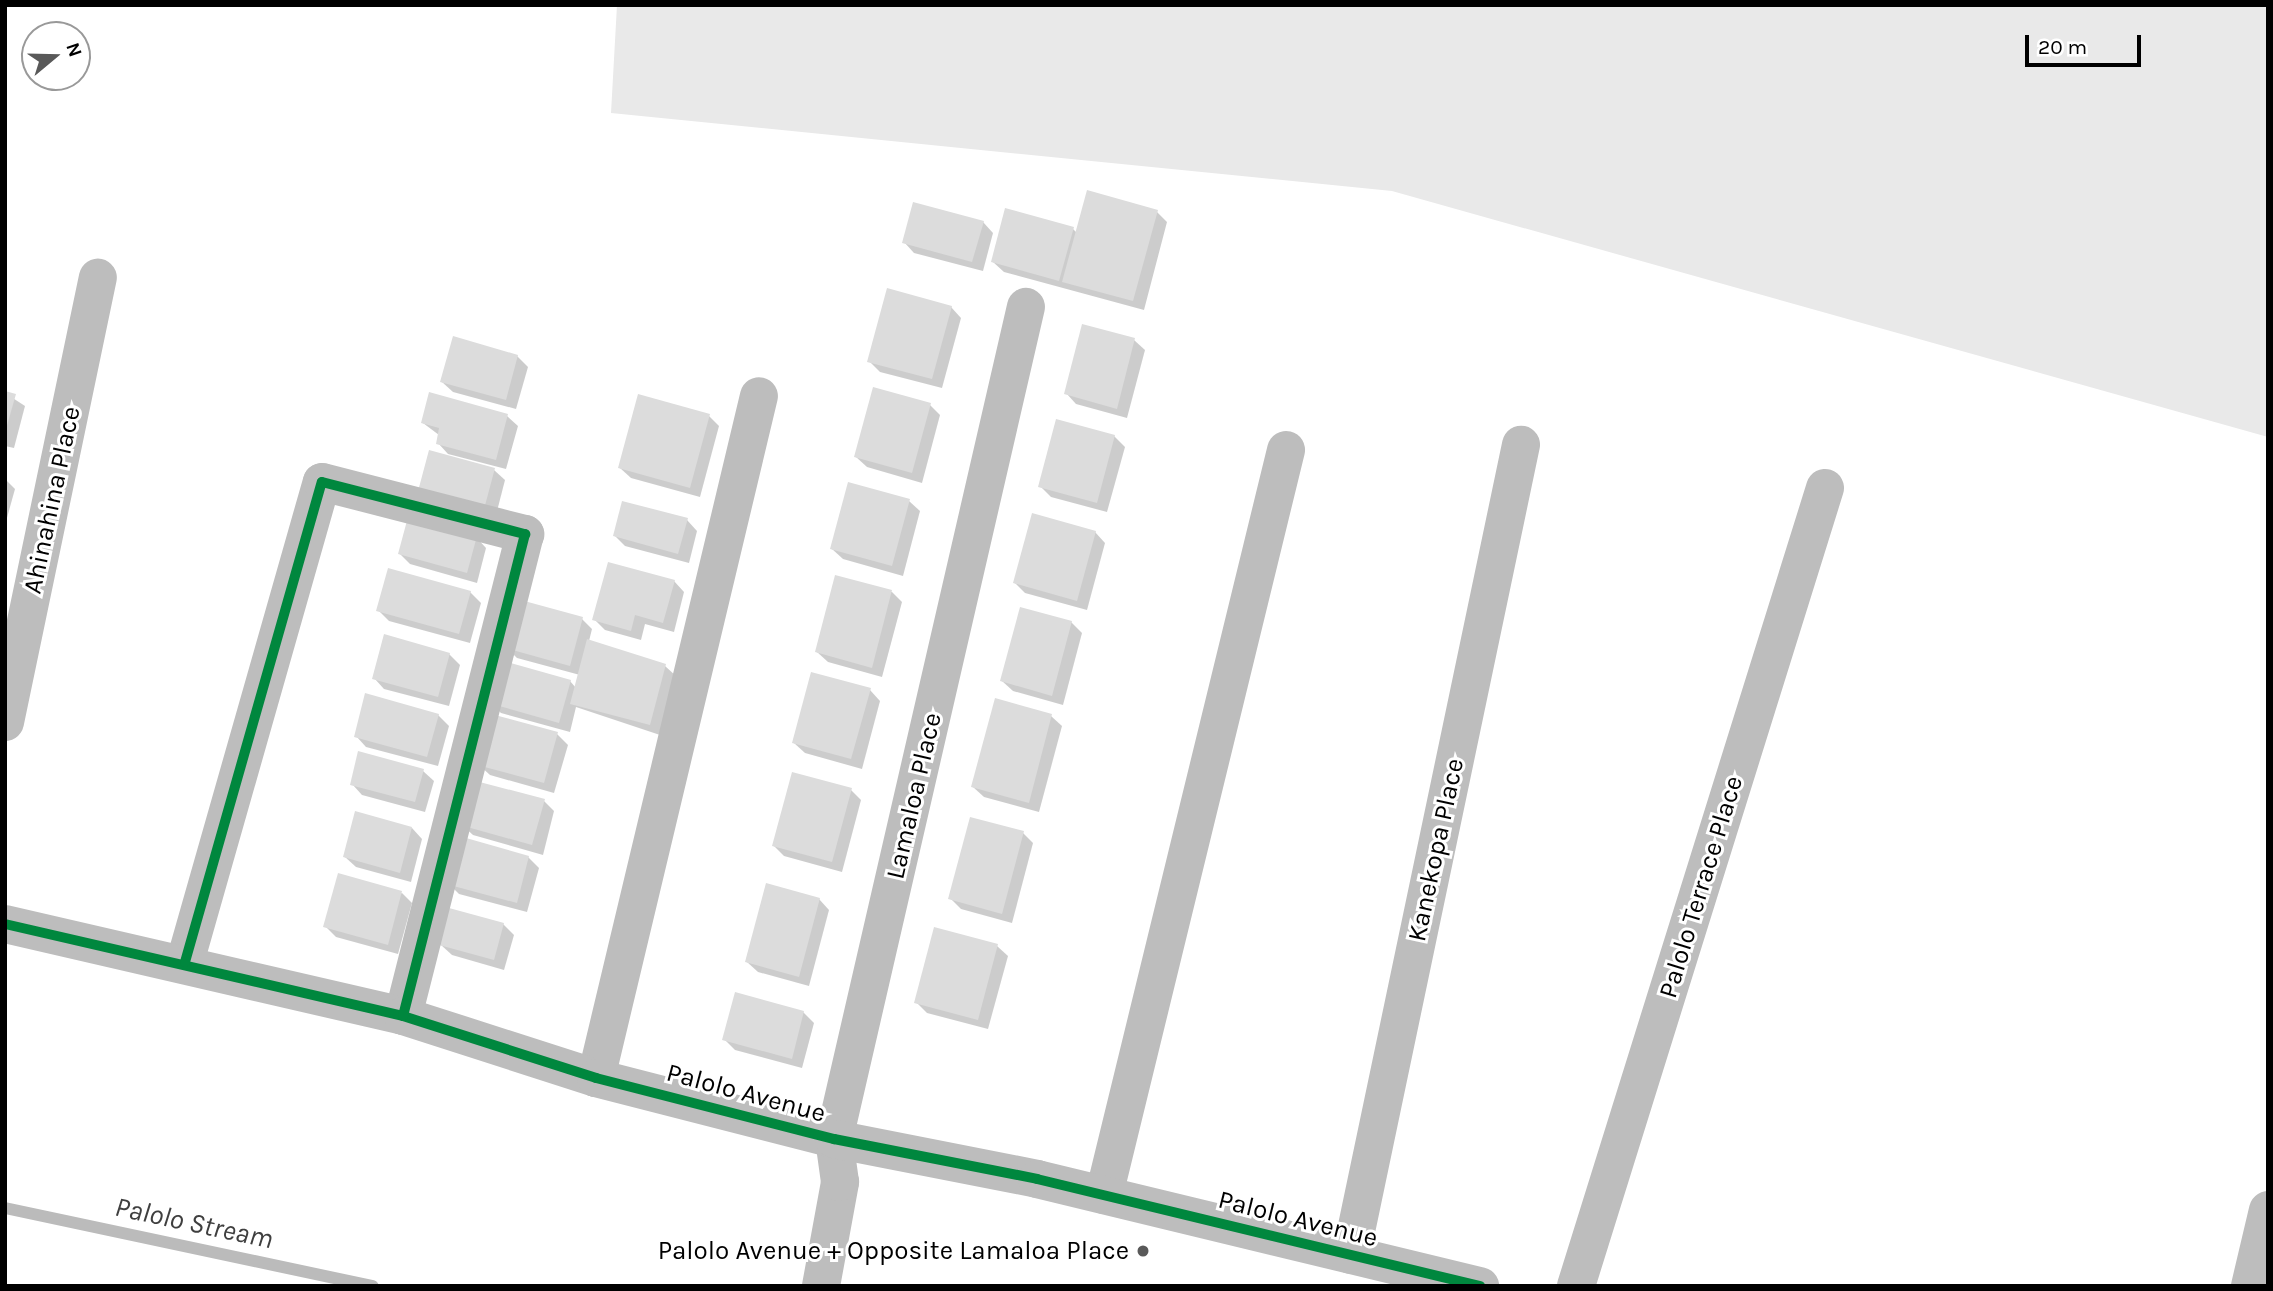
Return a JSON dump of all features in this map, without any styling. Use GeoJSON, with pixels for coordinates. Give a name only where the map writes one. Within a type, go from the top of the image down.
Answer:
{"type":"FeatureCollection","features":[{"type":"Feature","properties":{"kind":"street","name":"Ahinahina Place"},"geometry":{"type":"LineString","coordinates":[[5,722],[98,278]]}},
{"type":"Feature","properties":{"kind":"street","name":"Lamaloa Place"},"geometry":{"type":"LineString","coordinates":[[821,1286],[840,1182],[834,1139],[1026,307]]}},
{"type":"Feature","properties":{"kind":"street"},"geometry":{"type":"LineString","coordinates":[[596,1078],[759,396]]}},
{"type":"Feature","properties":{"kind":"street","name":"Kanekopa Place"},"geometry":{"type":"LineString","coordinates":[[1351,1255],[1521,445]]}},
{"type":"Feature","properties":{"kind":"street"},"geometry":{"type":"LineString","coordinates":[[1104,1195],[1286,450]]}},
{"type":"Feature","properties":{"kind":"street"},"geometry":{"type":"LineString","coordinates":[[185,962],[322,482],[525,534],[402,1016]]}},
{"type":"Feature","properties":{"kind":"street","name":"Palolo Terrace Place"},"geometry":{"type":"LineString","coordinates":[[1576,1286],[1825,488]]}},
{"type":"Feature","properties":{"kind":"street","name":"Palolo Avenue"},"geometry":{"type":"LineString","coordinates":[[5,924],[185,962],[402,1016],[596,1078],[834,1139],[1104,1195],[1459,1283]]}},
{"type":"Feature","properties":{"kind":"street"},"geometry":{"type":"LineString","coordinates":[[2250,1286],[2268,1210]]}},
{"type":"Feature","properties":{"kind":"shaded area"},"geometry":{"type":"Polygon","coordinates":[[[617,5],[2268,5],[2268,437],[1392,191],[611,113],[617,5]]]}},
{"type":"Feature","properties":{"kind":"building"},"geometry":{"type":"Polygon","coordinates":[[[1087,190],[1158,210],[1133,301],[1062,282],[1087,190]]]}},
{"type":"Feature","properties":{"kind":"building"},"geometry":{"type":"Polygon","coordinates":[[[913,202],[984,221],[972,262],[902,243],[913,202]]]}},
{"type":"Feature","properties":{"kind":"building"},"geometry":{"type":"Polygon","coordinates":[[[1005,208],[1074,227],[1059,281],[991,262],[1005,208]]]}},
{"type":"Feature","properties":{"kind":"building"},"geometry":{"type":"Polygon","coordinates":[[[887,288],[952,306],[932,379],[867,362],[887,288]]]}},
{"type":"Feature","properties":{"kind":"building"},"geometry":{"type":"Polygon","coordinates":[[[1082,324],[1135,338],[1117,409],[1064,394],[1082,324]]]}},
{"type":"Feature","properties":{"kind":"building"},"geometry":{"type":"Polygon","coordinates":[[[453,336],[518,355],[506,400],[440,382],[453,336]]]}},
{"type":"Feature","properties":{"kind":"building"},"geometry":{"type":"Polygon","coordinates":[[[873,387],[931,403],[912,473],[854,457],[873,387]]]}},
{"type":"Feature","properties":{"kind":"building"},"geometry":{"type":"Polygon","coordinates":[[[5,391],[16,394],[6,429],[5,429],[5,391]]]}},
{"type":"Feature","properties":{"kind":"building"},"geometry":{"type":"Polygon","coordinates":[[[429,392],[508,414],[496,460],[436,444],[439,428],[421,423],[429,392]]]}},
{"type":"Feature","properties":{"kind":"building"},"geometry":{"type":"Polygon","coordinates":[[[638,394],[710,414],[690,488],[618,468],[638,394]]]}},
{"type":"Feature","properties":{"kind":"building"},"geometry":{"type":"Polygon","coordinates":[[[1056,419],[1115,435],[1097,503],[1038,487],[1056,419]]]}},
{"type":"Feature","properties":{"kind":"building"},"geometry":{"type":"Polygon","coordinates":[[[429,450],[495,468],[483,513],[417,495],[429,450]]]}},
{"type":"Feature","properties":{"kind":"building"},"geometry":{"type":"Polygon","coordinates":[[[848,482],[910,499],[892,566],[830,549],[848,482]]]}},
{"type":"Feature","properties":{"kind":"building"},"geometry":{"type":"Polygon","coordinates":[[[622,501],[688,518],[678,554],[613,536],[622,501]]]}},
{"type":"Feature","properties":{"kind":"building"},"geometry":{"type":"Polygon","coordinates":[[[1032,513],[1096,531],[1077,601],[1013,583],[1032,513]]]}},
{"type":"Feature","properties":{"kind":"building"},"geometry":{"type":"Polygon","coordinates":[[[408,517],[477,536],[467,573],[398,554],[408,517]]]}},
{"type":"Feature","properties":{"kind":"building"},"geometry":{"type":"Polygon","coordinates":[[[608,562],[675,580],[663,623],[635,615],[631,631],[592,620],[608,562]]]}},
{"type":"Feature","properties":{"kind":"building"},"geometry":{"type":"Polygon","coordinates":[[[388,568],[471,591],[459,634],[376,611],[388,568]]]}},
{"type":"Feature","properties":{"kind":"building"},"geometry":{"type":"Polygon","coordinates":[[[835,575],[892,590],[872,668],[815,652],[835,575]]]}},
{"type":"Feature","properties":{"kind":"building"},"geometry":{"type":"Polygon","coordinates":[[[517,599],[583,617],[570,666],[505,648],[517,599]]]}},
{"type":"Feature","properties":{"kind":"building"},"geometry":{"type":"Polygon","coordinates":[[[1020,607],[1072,621],[1052,696],[1000,681],[1020,607]]]}},
{"type":"Feature","properties":{"kind":"building"},"geometry":{"type":"Polygon","coordinates":[[[384,634],[450,653],[438,697],[372,679],[384,634]]]}},
{"type":"Feature","properties":{"kind":"building"},"geometry":{"type":"Polygon","coordinates":[[[587,639],[666,664],[650,725],[570,704],[587,639]]]}},
{"type":"Feature","properties":{"kind":"building"},"geometry":{"type":"Polygon","coordinates":[[[500,660],[571,680],[559,723],[489,703],[500,660]]]}},
{"type":"Feature","properties":{"kind":"building"},"geometry":{"type":"Polygon","coordinates":[[[811,672],[871,688],[851,759],[792,743],[811,672]]]}},
{"type":"Feature","properties":{"kind":"building"},"geometry":{"type":"Polygon","coordinates":[[[365,693],[439,714],[427,757],[354,737],[365,693]]]}},
{"type":"Feature","properties":{"kind":"building"},"geometry":{"type":"Polygon","coordinates":[[[995,698],[1052,714],[1029,803],[971,787],[995,698]]]}},
{"type":"Feature","properties":{"kind":"building"},"geometry":{"type":"Polygon","coordinates":[[[491,714],[558,732],[544,783],[477,765],[491,714]]]}},
{"type":"Feature","properties":{"kind":"building"},"geometry":{"type":"Polygon","coordinates":[[[358,751],[424,769],[415,802],[350,785],[358,751]]]}},
{"type":"Feature","properties":{"kind":"building"},"geometry":{"type":"Polygon","coordinates":[[[792,772],[852,788],[832,862],[772,846],[792,772]]]}},
{"type":"Feature","properties":{"kind":"building"},"geometry":{"type":"Polygon","coordinates":[[[472,780],[545,799],[532,845],[460,825],[472,780]]]}},
{"type":"Feature","properties":{"kind":"building"},"geometry":{"type":"Polygon","coordinates":[[[355,811],[412,827],[400,873],[343,857],[355,811]]]}},
{"type":"Feature","properties":{"kind":"building"},"geometry":{"type":"Polygon","coordinates":[[[970,817],[1024,831],[1002,914],[948,899],[970,817]]]}},
{"type":"Feature","properties":{"kind":"building"},"geometry":{"type":"Polygon","coordinates":[[[459,836],[529,856],[517,903],[446,884],[459,836]]]}},
{"type":"Feature","properties":{"kind":"building"},"geometry":{"type":"Polygon","coordinates":[[[338,873],[402,891],[388,945],[323,927],[338,873]]]}},
{"type":"Feature","properties":{"kind":"building"},"geometry":{"type":"Polygon","coordinates":[[[766,883],[820,898],[799,977],[745,962],[766,883]]]}},
{"type":"Feature","properties":{"kind":"building"},"geometry":{"type":"Polygon","coordinates":[[[449,908],[504,923],[494,960],[439,945],[449,908]]]}},
{"type":"Feature","properties":{"kind":"building"},"geometry":{"type":"Polygon","coordinates":[[[934,927],[998,944],[978,1020],[914,1003],[934,927]]]}},
{"type":"Feature","properties":{"kind":"building"},"geometry":{"type":"Polygon","coordinates":[[[735,992],[804,1011],[792,1059],[722,1040],[735,992]]]}},
{"type":"Feature","properties":{"kind":"waterway","name":"Palolo Stream"},"geometry":{"type":"LineString","coordinates":[[5,1208],[373,1286]]}},
{"type":"Feature","properties":{"kind":"cycle path"},"geometry":{"type":"LineString","coordinates":[[185,962],[322,482],[525,534],[403,1016]]}},
{"type":"Feature","properties":{"kind":"cycle path"},"geometry":{"type":"LineString","coordinates":[[5,924],[403,1016],[596,1078],[834,1139],[1037,1179],[1480,1286]]}},
{"type":"Feature","properties":{"kind":"place","name":"Palolo Avenue + Opposite Lamaloa Place"},"geometry":{"type":"Point","coordinates":[1143,1251]}}]}
